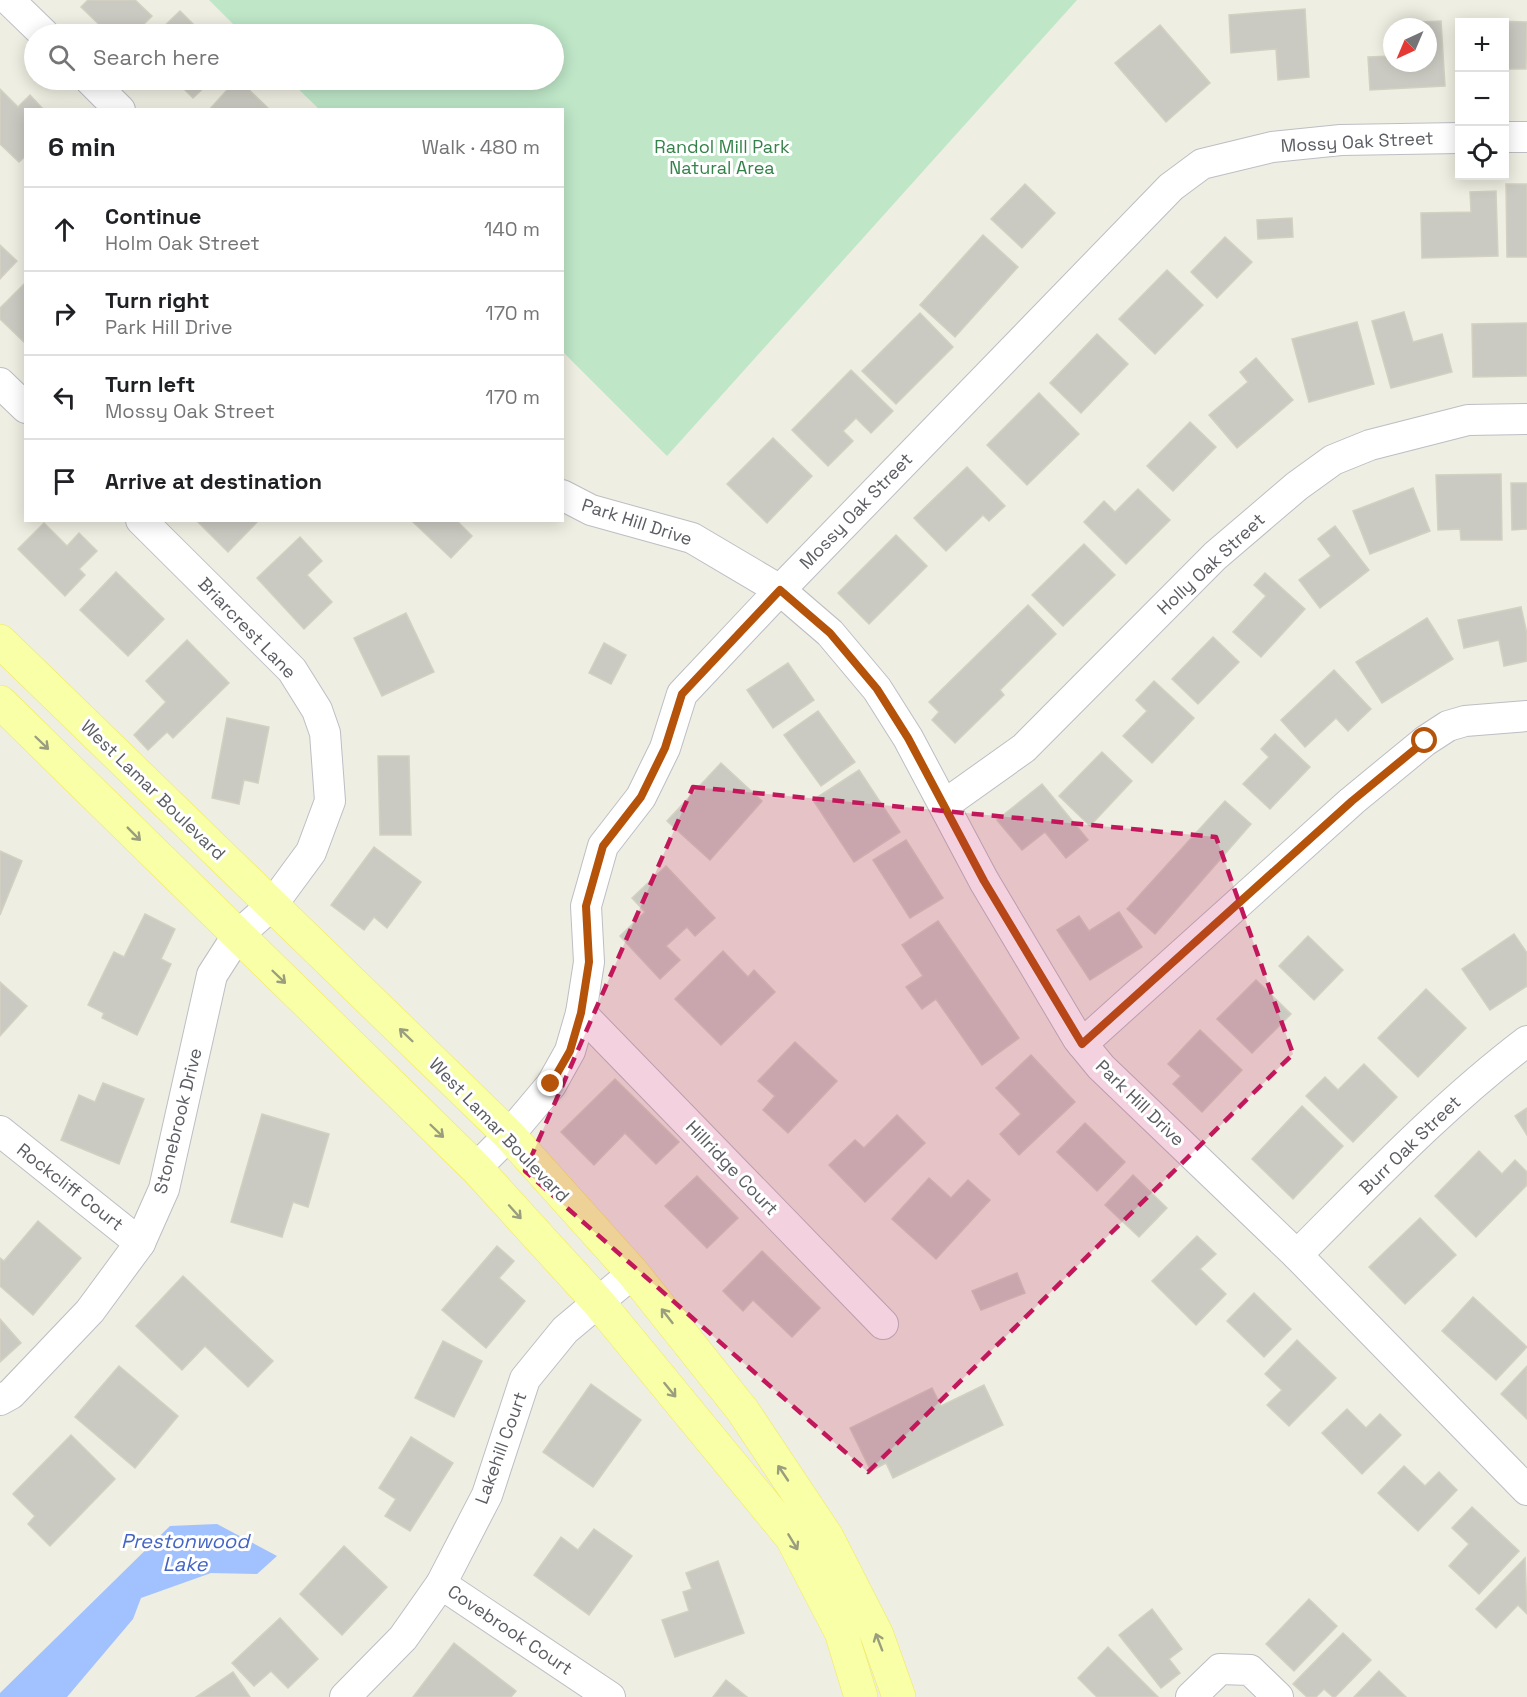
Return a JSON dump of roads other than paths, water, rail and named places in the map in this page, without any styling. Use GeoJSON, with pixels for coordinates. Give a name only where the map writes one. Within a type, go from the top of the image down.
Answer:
{"type":"FeatureCollection","features":[{"type":"Feature","properties":{"kind":"main road","name":"West Lamar Boulevard"},"geometry":{"type":"LineString","coordinates":[[0,641],[509,1135],[633,1273],[743,1411],[826,1537],[877,1635],[899,1697]]}},
{"type":"Feature","properties":{"kind":"main road"},"geometry":{"type":"LineString","coordinates":[[0,702],[476,1168],[598,1302],[792,1538],[841,1632],[861,1697]]}},
{"type":"Feature","properties":{"kind":"street"},"geometry":{"type":"LineString","coordinates":[[9,0],[34,24]]}},
{"type":"Feature","properties":{"kind":"street"},"geometry":{"type":"LineString","coordinates":[[100,90],[118,108]]}},
{"type":"Feature","properties":{"kind":"street"},"geometry":{"type":"LineString","coordinates":[[1509,137],[1527,137]]}},
{"type":"Feature","properties":{"kind":"street","name":"Mossy Oak Street"},"geometry":{"type":"LineString","coordinates":[[476,1168],[509,1135],[551,1084],[570,1051],[581,1013],[589,962],[586,906],[603,846],[641,797],[665,748],[682,694],[780,590],[1171,186],[1202,164],[1272,147],[1341,140],[1455,138]]}},
{"type":"Feature","properties":{"kind":"street"},"geometry":{"type":"LineString","coordinates":[[0,383],[24,406]]}},
{"type":"Feature","properties":{"kind":"street","name":"Holly Oak Street"},"geometry":{"type":"LineString","coordinates":[[944,805],[1024,748],[1215,556],[1297,486],[1333,460],[1370,445],[1468,420],[1527,419]]}},
{"type":"Feature","properties":{"kind":"street","name":"Park Hill Drive"},"geometry":{"type":"LineString","coordinates":[[564,496],[591,510],[692,538],[780,590],[830,633],[877,689],[908,738],[984,881],[1082,1044],[1101,1067],[1297,1255],[1527,1490]]}},
{"type":"Feature","properties":{"kind":"street","name":"Briarcrest Lane"},"geometry":{"type":"LineString","coordinates":[[143,522],[292,670],[317,710],[325,733],[330,801],[310,852],[272,905],[237,936]]}},
{"type":"Feature","properties":{"kind":"street"},"geometry":{"type":"LineString","coordinates":[[1082,1044],[1352,801],[1425,741],[1448,726],[1465,722],[1527,716]]}},
{"type":"Feature","properties":{"kind":"street","name":"Stonebrook Drive"},"geometry":{"type":"LineString","coordinates":[[0,1400],[10,1394],[90,1311],[140,1243],[164,1189],[212,975],[237,936]]}},
{"type":"Feature","properties":{"kind":"street","name":"Hillridge Court"},"geometry":{"type":"LineString","coordinates":[[581,1013],[883,1324]]}},
{"type":"Feature","properties":{"kind":"street","name":"Burr Oak Street"},"geometry":{"type":"LineString","coordinates":[[1297,1255],[1411,1142],[1490,1069],[1527,1041]]}},
{"type":"Feature","properties":{"kind":"street","name":"Rockcliff Court"},"geometry":{"type":"LineString","coordinates":[[0,1131],[140,1243]]}},
{"type":"Feature","properties":{"kind":"street","name":"Lakehill Court"},"geometry":{"type":"LineString","coordinates":[[345,1697],[403,1638],[441,1584],[487,1495],[525,1379],[565,1330],[633,1273]]}},
{"type":"Feature","properties":{"kind":"street","name":"Covebrook Court"},"geometry":{"type":"LineString","coordinates":[[441,1584],[610,1697]]}},
{"type":"Feature","properties":{"kind":"street"},"geometry":{"type":"LineString","coordinates":[[1191,1697],[1220,1669],[1250,1670],[1278,1697]]}},
{"type":"Feature","properties":{"kind":"water","name":"Prestonwood Lake"},"geometry":{"type":"Polygon","coordinates":[[[217,1524],[277,1556],[257,1574],[211,1573],[141,1598],[133,1619],[67,1697],[0,1697],[0,1693],[170,1526],[217,1524]]]}},
{"type":"Feature","properties":{"kind":"park label","name":"Randol Mill Park Natural Area"},"geometry":{"type":"Point","coordinates":[722,157]}}]}
